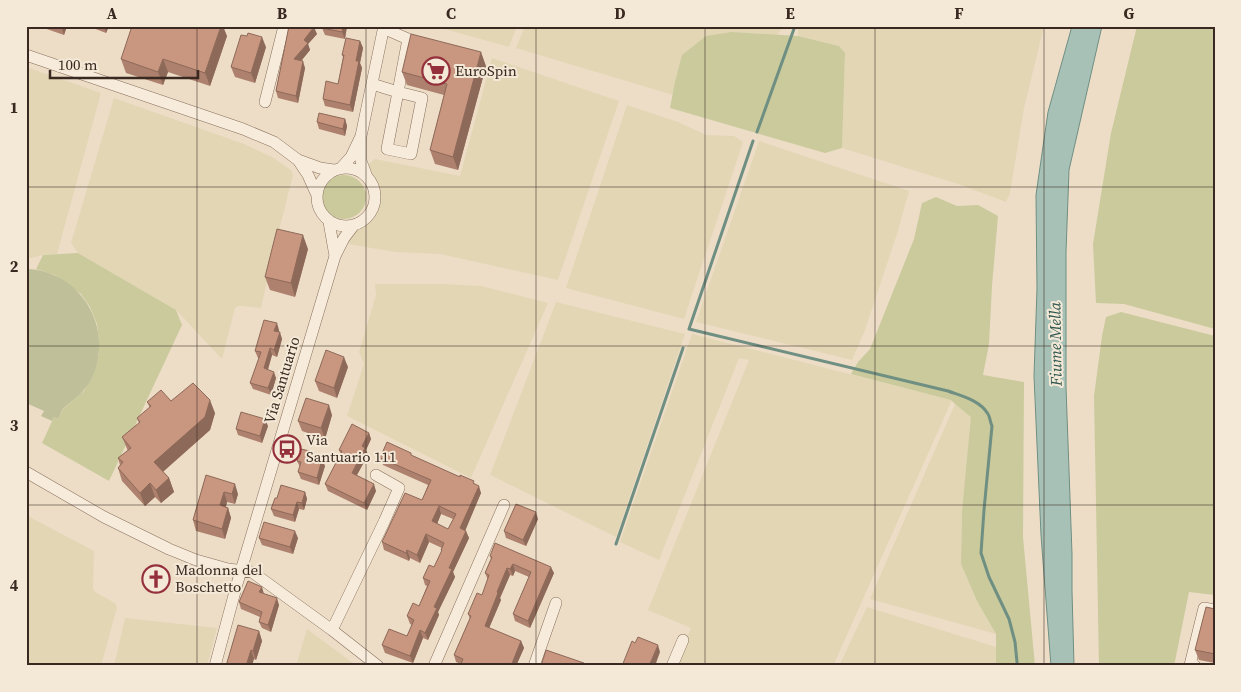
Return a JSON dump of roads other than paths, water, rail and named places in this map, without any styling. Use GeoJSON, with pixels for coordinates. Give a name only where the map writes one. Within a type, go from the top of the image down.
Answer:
{"type":"FeatureCollection","features":[{"type":"Feature","properties":{"kind":"street"},"geometry":{"type":"LineString","coordinates":[[265,102],[284,26]]}},
{"type":"Feature","properties":{"kind":"street"},"geometry":{"type":"LineString","coordinates":[[298,160],[308,175],[316,194],[321,214],[329,222],[346,227],[363,221],[370,214],[374,205],[375,195],[361,161],[361,136],[383,27],[408,39],[398,92],[387,149],[411,154],[422,98],[398,92],[372,84]]}},
{"type":"Feature","properties":{"kind":"street"},"geometry":{"type":"LineString","coordinates":[[26,55],[244,129],[274,142],[298,160],[320,168],[350,168],[359,171],[367,177]]}},
{"type":"Feature","properties":{"kind":"street"},"geometry":{"type":"LineString","coordinates":[[316,194],[322,180],[351,157],[361,136]]}},
{"type":"Feature","properties":{"kind":"street","name":"Via Santuario"},"geometry":{"type":"LineString","coordinates":[[329,222],[335,256]]}},
{"type":"Feature","properties":{"kind":"street","name":"Via Santuario"},"geometry":{"type":"LineString","coordinates":[[215,666],[241,570],[335,256],[344,238],[354,225]]}},
{"type":"Feature","properties":{"kind":"street"},"geometry":{"type":"LineString","coordinates":[[26,472],[104,517],[196,560],[228,569],[252,572],[378,666]]}},
{"type":"Feature","properties":{"kind":"street"},"geometry":{"type":"LineString","coordinates":[[332,630],[399,488],[376,475]]}},
{"type":"Feature","properties":{"kind":"street"},"geometry":{"type":"LineString","coordinates":[[434,666],[504,505]]}},
{"type":"Feature","properties":{"kind":"street"},"geometry":{"type":"LineString","coordinates":[[534,666],[556,603]]}},
{"type":"Feature","properties":{"kind":"street"},"geometry":{"type":"LineString","coordinates":[[1194,666],[1190,665],[1204,608],[1215,610]]}},
{"type":"Feature","properties":{"kind":"street"},"geometry":{"type":"LineString","coordinates":[[672,666],[683,640]]}},
{"type":"Feature","properties":{"kind":"water","name":"Fiume Mella"},"geometry":{"type":"Polygon","coordinates":[[[1072,26],[1102,26],[1069,170],[1066,252],[1066,387],[1074,666],[1051,666],[1041,535],[1034,376],[1037,289],[1036,195],[1048,112],[1072,26]]]}},
{"type":"Feature","properties":{"kind":"waterway"},"geometry":{"type":"LineString","coordinates":[[757,132],[795,26]]}},
{"type":"Feature","properties":{"kind":"waterway"},"geometry":{"type":"LineString","coordinates":[[753,141],[689,329],[948,391],[970,399],[985,409],[992,426],[981,553],[989,577],[1009,619],[1015,642],[1017,666]]}},
{"type":"Feature","properties":{"kind":"waterway"},"geometry":{"type":"LineString","coordinates":[[616,544],[683,348]]}},
{"type":"Feature","properties":{"kind":"place","name":"EuroSpin"},"geometry":{"type":"Point","coordinates":[436,71]}},
{"type":"Feature","properties":{"kind":"place","name":"Via Santuario 111"},"geometry":{"type":"Point","coordinates":[287,449]}},
{"type":"Feature","properties":{"kind":"place","name":"Madonna del Boschetto"},"geometry":{"type":"Point","coordinates":[156,579]}}]}
